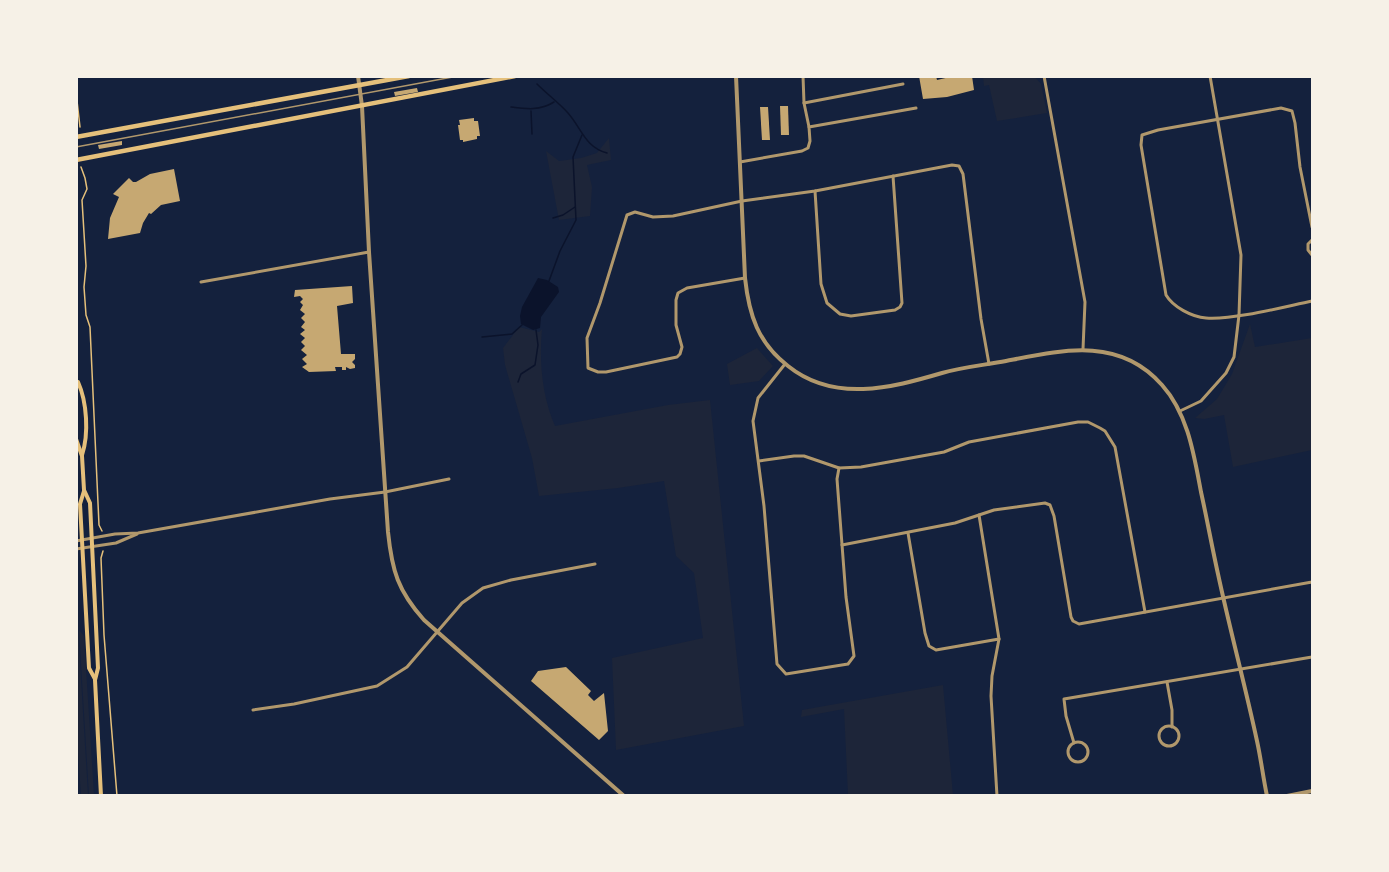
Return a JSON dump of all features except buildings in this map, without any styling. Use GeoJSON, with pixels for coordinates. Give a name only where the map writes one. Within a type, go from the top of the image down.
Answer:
{"type":"FeatureCollection","features":[{"type":"Feature","properties":{"kind":"main road"},"geometry":{"type":"LineString","coordinates":[[76,137],[409,76]]}},
{"type":"Feature","properties":{"kind":"main road"},"geometry":{"type":"LineString","coordinates":[[76,160],[515,76]]}},
{"type":"Feature","properties":{"kind":"main road"},"geometry":{"type":"LineString","coordinates":[[76,358],[78,382],[83,394],[86,443],[82,456]]}},
{"type":"Feature","properties":{"kind":"main road"},"geometry":{"type":"LineString","coordinates":[[76,387],[78,382]]}},
{"type":"Feature","properties":{"kind":"main road"},"geometry":{"type":"LineString","coordinates":[[76,439],[82,456],[84,490],[80,504],[79,549],[89,668],[95,680]]}},
{"type":"Feature","properties":{"kind":"main road"},"geometry":{"type":"LineString","coordinates":[[84,490],[90,503],[93,547],[98,668],[95,680],[102,795]]}},
{"type":"Feature","properties":{"kind":"street"},"geometry":{"type":"LineString","coordinates":[[358,76],[362,106],[385,492],[390,552],[398,583],[413,608],[437,632],[624,795]]}},
{"type":"Feature","properties":{"kind":"street"},"geometry":{"type":"LineString","coordinates":[[740,162],[802,152],[808,148],[810,141],[804,103],[803,76]]}},
{"type":"Feature","properties":{"kind":"street"},"geometry":{"type":"LineString","coordinates":[[1044,76],[1085,302],[1083,349]]}},
{"type":"Feature","properties":{"kind":"street"},"geometry":{"type":"LineString","coordinates":[[1180,411],[1201,401],[1226,373],[1234,357],[1239,315],[1241,255],[1210,76]]}},
{"type":"Feature","properties":{"kind":"street"},"geometry":{"type":"LineString","coordinates":[[735,77],[746,278],[752,318],[773,353],[799,375],[829,387],[852,390],[872,389],[989,364],[1083,349],[1108,353],[1133,362],[1161,383],[1180,411],[1189,436],[1223,598],[1257,740],[1267,795]]}},
{"type":"Feature","properties":{"kind":"street"},"geometry":{"type":"LineString","coordinates":[[804,103],[903,84]]}},
{"type":"Feature","properties":{"kind":"street"},"geometry":{"type":"LineString","coordinates":[[809,127],[916,108]]}},
{"type":"Feature","properties":{"kind":"street"},"geometry":{"type":"LineString","coordinates":[[1312,227],[1292,111],[1281,108],[1147,132],[1142,135],[1140,143],[1167,297],[1182,309],[1197,316],[1217,318],[1312,301]]}},
{"type":"Feature","properties":{"kind":"street"},"geometry":{"type":"LineString","coordinates":[[746,278],[687,288],[678,293],[676,325],[682,351],[677,357],[606,372],[588,368],[586,338],[600,303],[627,215],[635,212],[664,218],[742,201],[815,191],[952,165],[961,168],[989,364]]}},
{"type":"Feature","properties":{"kind":"street"},"geometry":{"type":"LineString","coordinates":[[815,191],[821,284],[827,303],[840,314],[850,316],[895,310],[902,303],[893,176]]}},
{"type":"Feature","properties":{"kind":"street"},"geometry":{"type":"LineString","coordinates":[[1312,240],[1308,244],[1308,250],[1312,255]]}},
{"type":"Feature","properties":{"kind":"street"},"geometry":{"type":"LineString","coordinates":[[201,282],[369,252]]}},
{"type":"Feature","properties":{"kind":"street"},"geometry":{"type":"LineString","coordinates":[[785,364],[758,398],[754,408],[753,435],[759,461],[777,664],[786,674],[848,664],[854,656],[846,597],[837,479],[839,468]]}},
{"type":"Feature","properties":{"kind":"street"},"geometry":{"type":"LineString","coordinates":[[759,461],[804,456],[839,468],[861,467],[944,452],[969,442],[1055,425],[1078,422],[1101,428],[1115,447],[1145,612]]}},
{"type":"Feature","properties":{"kind":"street"},"geometry":{"type":"LineString","coordinates":[[79,540],[138,533],[330,498],[385,492],[449,479]]}},
{"type":"Feature","properties":{"kind":"street"},"geometry":{"type":"LineString","coordinates":[[842,545],[955,523],[994,510],[1039,503],[1050,505],[1073,621],[1079,624],[1312,582]]}},
{"type":"Feature","properties":{"kind":"street"},"geometry":{"type":"LineString","coordinates":[[979,516],[999,639],[991,696],[997,795]]}},
{"type":"Feature","properties":{"kind":"street"},"geometry":{"type":"LineString","coordinates":[[79,549],[116,543],[138,533]]}},
{"type":"Feature","properties":{"kind":"street"},"geometry":{"type":"LineString","coordinates":[[908,533],[929,646],[936,651],[999,639]]}},
{"type":"Feature","properties":{"kind":"street"},"geometry":{"type":"LineString","coordinates":[[253,710],[294,704],[377,686],[407,668],[462,603],[483,588],[511,580],[595,564]]}},
{"type":"Feature","properties":{"kind":"street"},"geometry":{"type":"LineString","coordinates":[[1074,743],[1069,731],[1064,699],[1312,657]]}},
{"type":"Feature","properties":{"kind":"street"},"geometry":{"type":"LineString","coordinates":[[1167,682],[1172,710],[1172,727],[1178,734],[1178,740],[1170,746],[1164,745],[1159,734],[1166,727],[1172,727]]}},
{"type":"Feature","properties":{"kind":"street"},"geometry":{"type":"LineString","coordinates":[[1074,743],[1084,744],[1088,749],[1088,755],[1077,762],[1069,757],[1070,747],[1074,743]]}},
{"type":"Feature","properties":{"kind":"street"},"geometry":{"type":"LineString","coordinates":[[1287,795],[1312,791]]}},
{"type":"Feature","properties":{"kind":"lane"},"geometry":{"type":"LineString","coordinates":[[76,147],[458,76]]}},
{"type":"Feature","properties":{"kind":"path"},"geometry":{"type":"LineString","coordinates":[[76,92],[80,127]]}},
{"type":"Feature","properties":{"kind":"path"},"geometry":{"type":"LineString","coordinates":[[81,166],[86,178],[87,189],[82,200],[86,266],[84,287],[86,315],[90,327],[99,525],[101,528]]}},
{"type":"Feature","properties":{"kind":"path"},"geometry":{"type":"LineString","coordinates":[[103,550],[101,558],[104,635],[117,795]]}},
{"type":"Feature","properties":{"kind":"shaded area"},"geometry":{"type":"Polygon","coordinates":[[[983,77],[1035,77],[1041,84],[1047,113],[997,121],[989,85],[984,86],[983,77]]]}},
{"type":"Feature","properties":{"kind":"shaded area"},"geometry":{"type":"Polygon","coordinates":[[[609,138],[611,160],[587,165],[592,187],[590,216],[559,220],[546,151],[559,161],[581,158],[597,153],[609,138]]]}},
{"type":"Feature","properties":{"kind":"shaded area"},"geometry":{"type":"Polygon","coordinates":[[[538,278],[547,280],[558,287],[559,292],[541,317],[540,328],[533,330],[521,324],[520,316],[522,307],[538,278]]]}},
{"type":"Feature","properties":{"kind":"shaded area"},"geometry":{"type":"Polygon","coordinates":[[[1250,324],[1255,347],[1312,338],[1312,450],[1233,467],[1224,415],[1204,419],[1195,418],[1217,399],[1232,374],[1250,324]]]}},
{"type":"Feature","properties":{"kind":"shaded area"},"geometry":{"type":"Polygon","coordinates":[[[519,327],[539,332],[542,329],[542,379],[555,426],[668,405],[710,400],[744,726],[616,750],[612,658],[703,638],[694,573],[676,556],[664,481],[539,496],[532,458],[505,365],[503,348],[519,327]]]}},
{"type":"Feature","properties":{"kind":"shaded area"},"geometry":{"type":"Polygon","coordinates":[[[757,348],[773,366],[759,381],[730,385],[727,364],[757,348]]]}},
{"type":"Feature","properties":{"kind":"shaded area"},"geometry":{"type":"Polygon","coordinates":[[[76,630],[78,630],[88,795],[81,795],[76,725],[76,630]]]}},
{"type":"Feature","properties":{"kind":"shaded area"},"geometry":{"type":"Polygon","coordinates":[[[79,630],[84,636],[94,795],[89,795],[79,630]]]}},
{"type":"Feature","properties":{"kind":"shaded area"},"geometry":{"type":"Polygon","coordinates":[[[943,685],[953,795],[848,795],[844,709],[801,717],[802,710],[943,685]]]}},
{"type":"Feature","properties":{"kind":"waterway"},"geometry":{"type":"LineString","coordinates":[[537,84],[568,113],[589,142],[607,153]]}},
{"type":"Feature","properties":{"kind":"waterway"},"geometry":{"type":"LineString","coordinates":[[511,107],[538,108],[554,102]]}},
{"type":"Feature","properties":{"kind":"waterway"},"geometry":{"type":"LineString","coordinates":[[531,111],[532,134]]}},
{"type":"Feature","properties":{"kind":"waterway"},"geometry":{"type":"LineString","coordinates":[[549,281],[560,251],[576,220],[573,157],[582,135]]}},
{"type":"Feature","properties":{"kind":"waterway"},"geometry":{"type":"LineString","coordinates":[[553,218],[575,207]]}},
{"type":"Feature","properties":{"kind":"waterway"},"geometry":{"type":"LineString","coordinates":[[482,337],[512,334],[522,325]]}},
{"type":"Feature","properties":{"kind":"waterway"},"geometry":{"type":"LineString","coordinates":[[518,382],[521,374],[535,365],[538,345],[536,330]]}}]}
